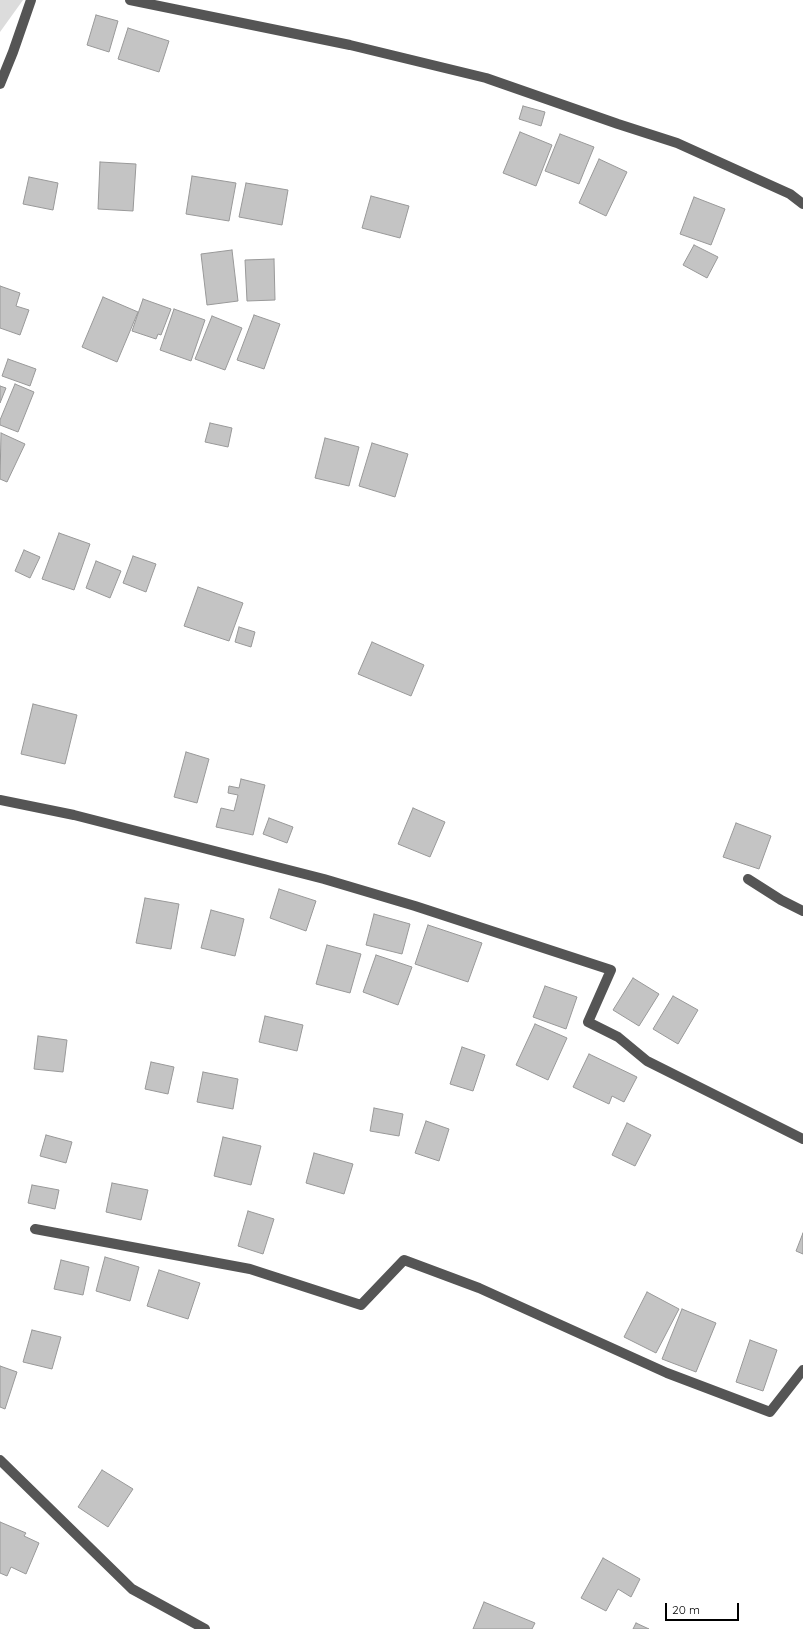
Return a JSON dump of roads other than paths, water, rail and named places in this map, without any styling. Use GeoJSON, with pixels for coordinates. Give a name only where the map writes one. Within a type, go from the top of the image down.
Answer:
{"type":"FeatureCollection","features":[{"type":"Feature","properties":{"kind":"street"},"geometry":{"type":"LineString","coordinates":[[0,84],[31,0]]}},
{"type":"Feature","properties":{"kind":"street"},"geometry":{"type":"LineString","coordinates":[[130,0],[350,45],[486,78],[677,143],[790,194],[803,204]]}},
{"type":"Feature","properties":{"kind":"street"},"geometry":{"type":"LineString","coordinates":[[0,800],[74,815],[324,879],[415,906],[611,970],[588,1022],[618,1037],[647,1061],[803,1139]]}},
{"type":"Feature","properties":{"kind":"street"},"geometry":{"type":"LineString","coordinates":[[748,879],[781,900],[803,911]]}},
{"type":"Feature","properties":{"kind":"street"},"geometry":{"type":"LineString","coordinates":[[35,1229],[250,1269],[361,1306],[404,1260],[478,1288],[667,1372],[770,1412],[803,1370]]}},
{"type":"Feature","properties":{"kind":"street"},"geometry":{"type":"LineString","coordinates":[[0,1460],[132,1589],[205,1629]]}}]}
